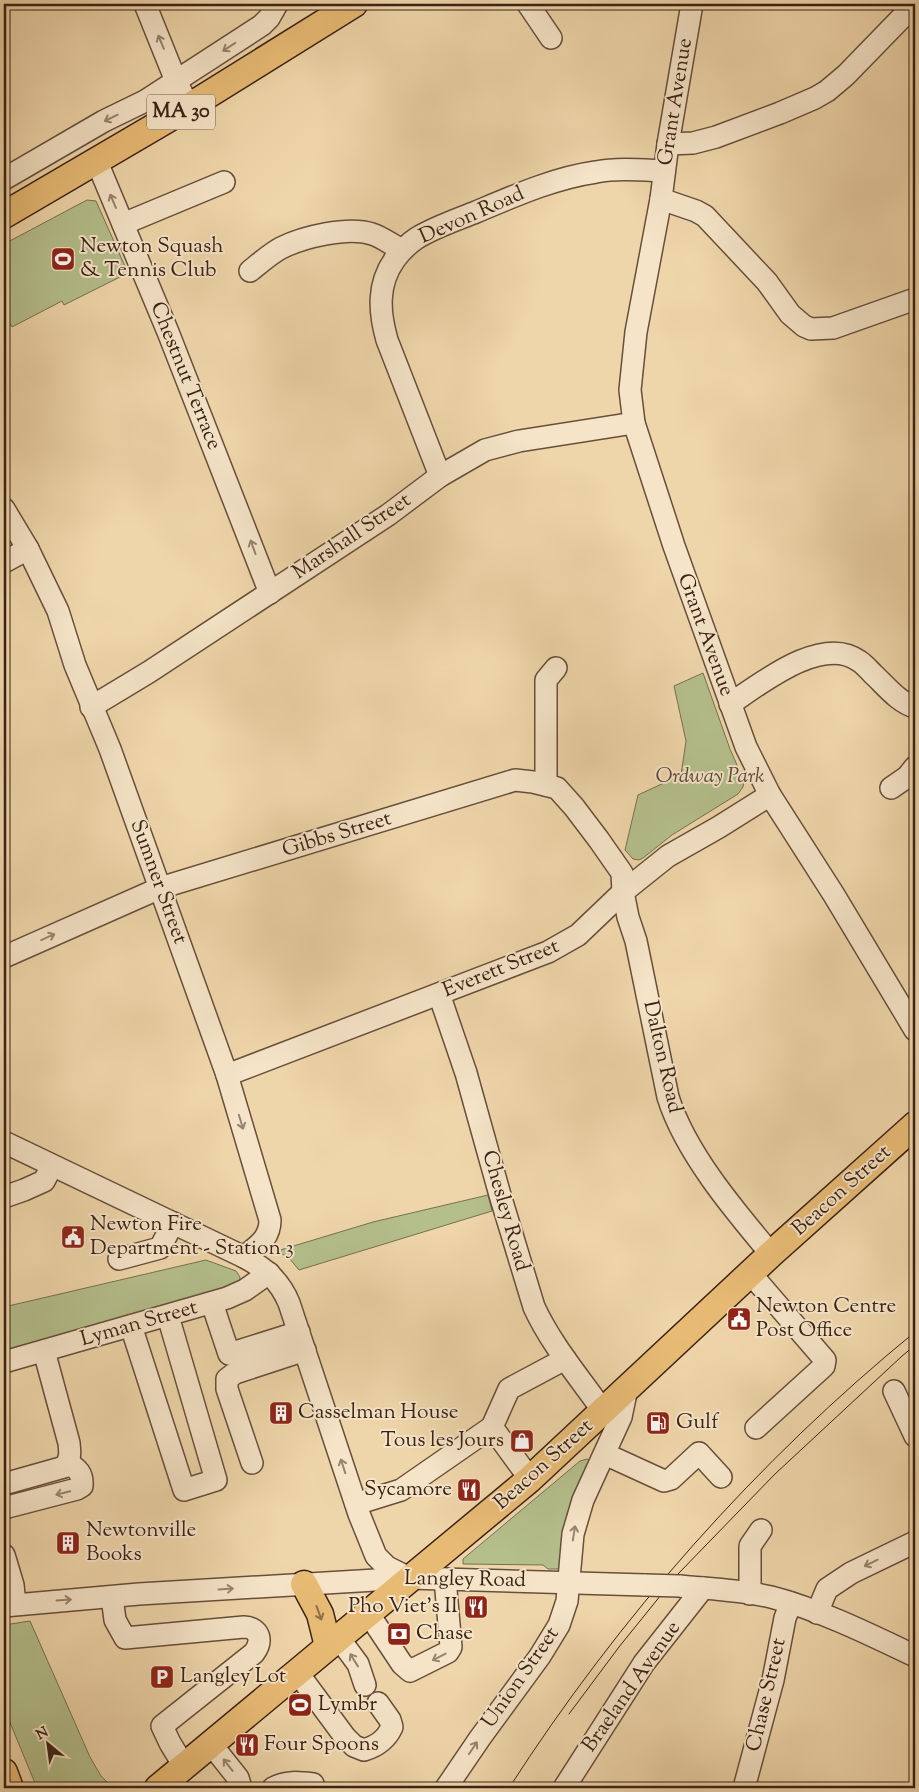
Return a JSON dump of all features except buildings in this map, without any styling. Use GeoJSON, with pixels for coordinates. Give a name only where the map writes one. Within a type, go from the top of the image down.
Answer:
{"type":"FeatureCollection","features":[{"type":"Feature","properties":{"kind":"main road","name":"MA 30"},"geometry":{"type":"LineString","coordinates":[[4,215],[190,106],[354,4]]}},
{"type":"Feature","properties":{"kind":"main road","name":"Beacon Street"},"geometry":{"type":"LineString","coordinates":[[158,1788],[530,1479],[750,1273],[915,1125]]}},
{"type":"Feature","properties":{"kind":"main road"},"geometry":{"type":"LineString","coordinates":[[307,1583],[333,1642]]}},
{"type":"Feature","properties":{"kind":"main road"},"geometry":{"type":"LineString","coordinates":[[4,1772],[10,1788]]}},
{"type":"Feature","properties":{"kind":"street"},"geometry":{"type":"LineString","coordinates":[[145,4],[176,81],[190,106]]}},
{"type":"Feature","properties":{"kind":"street"},"geometry":{"type":"LineString","coordinates":[[4,180],[104,121],[145,101],[262,25],[269,18],[277,4]]}},
{"type":"Feature","properties":{"kind":"street"},"geometry":{"type":"LineString","coordinates":[[528,4],[551,38]]}},
{"type":"Feature","properties":{"kind":"street","name":"Grant Avenue"},"geometry":{"type":"LineString","coordinates":[[692,4],[668,144],[661,199],[636,332],[630,390],[634,423],[674,546],[746,747],[770,794],[834,895],[915,1030]]}},
{"type":"Feature","properties":{"kind":"street"},"geometry":{"type":"LineString","coordinates":[[668,144],[693,143],[716,137],[780,114],[821,94],[846,75],[915,4]]}},
{"type":"Feature","properties":{"kind":"street"},"geometry":{"type":"LineString","coordinates":[[262,25],[280,51]]}},
{"type":"Feature","properties":{"kind":"street","name":"Chestnut Terrace"},"geometry":{"type":"LineString","coordinates":[[97,162],[172,342],[270,592]]}},
{"type":"Feature","properties":{"kind":"street","name":"Devon Road"},"geometry":{"type":"LineString","coordinates":[[440,476],[387,340],[380,314],[380,299],[383,286],[388,272],[402,250],[433,229],[548,184],[598,171],[627,169],[664,171]]}},
{"type":"Feature","properties":{"kind":"street"},"geometry":{"type":"LineString","coordinates":[[123,224],[224,182]]}},
{"type":"Feature","properties":{"kind":"street"},"geometry":{"type":"LineString","coordinates":[[661,199],[705,216],[767,282],[790,314],[804,326],[811,329],[833,328],[915,298]]}},
{"type":"Feature","properties":{"kind":"street"},"geometry":{"type":"LineString","coordinates":[[250,271],[284,247],[307,239],[334,233],[365,232],[402,250]]}},
{"type":"Feature","properties":{"kind":"street","name":"Marshall Street"},"geometry":{"type":"LineString","coordinates":[[91,707],[149,672],[388,515],[440,476],[485,450],[519,441],[634,423]]}},
{"type":"Feature","properties":{"kind":"street","name":"Sumner Street"},"geometry":{"type":"LineString","coordinates":[[4,509],[28,548],[58,611],[75,665],[110,749],[228,1075],[270,1220],[270,1229],[267,1236],[244,1257]]}},
{"type":"Feature","properties":{"kind":"street"},"geometry":{"type":"LineString","coordinates":[[4,562],[28,548]]}},
{"type":"Feature","properties":{"kind":"street"},"geometry":{"type":"LineString","coordinates":[[730,704],[790,665],[818,655],[835,654],[858,660],[900,699],[909,706],[915,707]]}},
{"type":"Feature","properties":{"kind":"street"},"geometry":{"type":"LineString","coordinates":[[546,786],[546,680],[556,668]]}},
{"type":"Feature","properties":{"kind":"street"},"geometry":{"type":"LineString","coordinates":[[891,788],[907,777],[915,767]]}},
{"type":"Feature","properties":{"kind":"street","name":"Gibbs Street"},"geometry":{"type":"LineString","coordinates":[[4,957],[160,888],[515,780],[556,788],[574,807],[613,859],[622,874],[623,892]]}},
{"type":"Feature","properties":{"kind":"street","name":"Everett Street"},"geometry":{"type":"LineString","coordinates":[[228,1075],[548,952],[578,935],[623,892],[668,856],[719,828],[770,794]]}},
{"type":"Feature","properties":{"kind":"street","name":"Dalton Road"},"geometry":{"type":"LineString","coordinates":[[623,892],[638,950],[668,1097],[674,1117],[684,1137],[714,1182],[739,1216],[771,1254]]}},
{"type":"Feature","properties":{"kind":"street","name":"Chesley Road"},"geometry":{"type":"LineString","coordinates":[[440,994],[466,1073],[527,1289],[542,1323],[603,1411]]}},
{"type":"Feature","properties":{"kind":"street"},"geometry":{"type":"LineString","coordinates":[[4,1142],[244,1257],[270,1274],[283,1290],[302,1341],[373,1551],[385,1565],[409,1578]]}},
{"type":"Feature","properties":{"kind":"street"},"geometry":{"type":"LineString","coordinates":[[4,1197],[44,1180],[52,1166]]}},
{"type":"Feature","properties":{"kind":"street"},"geometry":{"type":"LineString","coordinates":[[118,1258],[160,1248],[173,1223]]}},
{"type":"Feature","properties":{"kind":"street"},"geometry":{"type":"LineString","coordinates":[[750,1273],[825,1360],[824,1366],[756,1428]]}},
{"type":"Feature","properties":{"kind":"street","name":"Lyman Street"},"geometry":{"type":"LineString","coordinates":[[4,1362],[240,1294],[270,1274]]}},
{"type":"Feature","properties":{"kind":"street"},"geometry":{"type":"LineString","coordinates":[[212,1303],[229,1354],[302,1341]]}},
{"type":"Feature","properties":{"kind":"street"},"geometry":{"type":"LineString","coordinates":[[131,1326],[184,1490],[216,1480],[168,1316]]}},
{"type":"Feature","properties":{"kind":"street"},"geometry":{"type":"LineString","coordinates":[[252,1463],[228,1389],[228,1379],[235,1373],[302,1341]]}},
{"type":"Feature","properties":{"kind":"street"},"geometry":{"type":"LineString","coordinates":[[4,1484],[64,1468],[68,1464],[70,1456],[69,1443],[44,1351]]}},
{"type":"Feature","properties":{"kind":"street"},"geometry":{"type":"LineString","coordinates":[[356,1504],[401,1490],[492,1427],[509,1389],[565,1358]]}},
{"type":"Feature","properties":{"kind":"street","name":"Union Street"},"geometry":{"type":"LineString","coordinates":[[446,1788],[524,1679],[550,1641],[562,1619],[566,1607],[573,1534],[578,1514],[622,1417],[627,1388]]}},
{"type":"Feature","properties":{"kind":"street"},"geometry":{"type":"LineString","coordinates":[[894,1391],[915,1436]]}},
{"type":"Feature","properties":{"kind":"street"},"geometry":{"type":"LineString","coordinates":[[492,1427],[530,1479]]}},
{"type":"Feature","properties":{"kind":"street"},"geometry":{"type":"LineString","coordinates":[[605,1454],[664,1481],[671,1479],[698,1453],[721,1477]]}},
{"type":"Feature","properties":{"kind":"street"},"geometry":{"type":"LineString","coordinates":[[4,1508],[77,1489],[82,1486],[80,1474],[75,1467],[68,1464]]}},
{"type":"Feature","properties":{"kind":"street"},"geometry":{"type":"LineString","coordinates":[[750,1594],[750,1546],[761,1530]]}},
{"type":"Feature","properties":{"kind":"street"},"geometry":{"type":"LineString","coordinates":[[817,1613],[827,1588],[851,1573],[915,1542]]}},
{"type":"Feature","properties":{"kind":"street"},"geometry":{"type":"LineString","coordinates":[[307,1583],[351,1569],[373,1551]]}},
{"type":"Feature","properties":{"kind":"street"},"geometry":{"type":"LineString","coordinates":[[4,1555],[13,1584],[10,1605]]}},
{"type":"Feature","properties":{"kind":"street","name":"Langley Road"},"geometry":{"type":"LineString","coordinates":[[10,1605],[307,1583],[409,1578],[680,1586],[750,1594],[791,1603],[915,1656]]}},
{"type":"Feature","properties":{"kind":"street"},"geometry":{"type":"LineString","coordinates":[[368,1613],[402,1664],[410,1671],[448,1652],[451,1647],[445,1579]]}},
{"type":"Feature","properties":{"kind":"street","name":"Braeland Avenue"},"geometry":{"type":"LineString","coordinates":[[564,1788],[640,1669],[703,1588]]}},
{"type":"Feature","properties":{"kind":"street"},"geometry":{"type":"LineString","coordinates":[[112,1597],[115,1620],[125,1638],[244,1627],[253,1629],[259,1636],[260,1644],[254,1653],[162,1726],[172,1748],[184,1766]]}},
{"type":"Feature","properties":{"kind":"street","name":"Chase Street"},"geometry":{"type":"LineString","coordinates":[[744,1788],[773,1680],[785,1618],[791,1603]]}},
{"type":"Feature","properties":{"kind":"street"},"geometry":{"type":"LineString","coordinates":[[333,1642],[358,1664],[365,1685]]}},
{"type":"Feature","properties":{"kind":"street"},"geometry":{"type":"LineString","coordinates":[[297,1672],[344,1737],[354,1746],[364,1750],[386,1738],[392,1727],[390,1720],[378,1703]]}},
{"type":"Feature","properties":{"kind":"street"},"geometry":{"type":"LineString","coordinates":[[211,1744],[238,1778],[241,1788]]}},
{"type":"Feature","properties":{"kind":"street"},"geometry":{"type":"LineString","coordinates":[[273,1788],[290,1782],[313,1784]]}},
{"type":"Feature","properties":{"kind":"green space","name":"Newton Squash & Tennis Club"},"geometry":{"type":"Polygon","coordinates":[[[87,200],[96,201],[128,273],[64,305],[62,301],[12,327],[4,313],[4,244],[87,200]]]}},
{"type":"Feature","properties":{"kind":"green space","name":"Ordway Park"},"geometry":{"type":"Polygon","coordinates":[[[703,673],[730,749],[744,781],[743,787],[738,794],[672,835],[643,858],[639,860],[633,859],[625,850],[638,795],[681,775],[686,741],[674,686],[703,673]]]}},
{"type":"Feature","properties":{"kind":"green space"},"geometry":{"type":"Polygon","coordinates":[[[488,1195],[492,1211],[299,1270],[289,1258],[277,1251],[373,1222],[488,1195]]]}},
{"type":"Feature","properties":{"kind":"green space"},"geometry":{"type":"Polygon","coordinates":[[[206,1260],[236,1271],[240,1277],[239,1285],[4,1356],[4,1307],[206,1260]]]}},
{"type":"Feature","properties":{"kind":"green space"},"geometry":{"type":"Polygon","coordinates":[[[590,1460],[563,1565],[559,1569],[548,1569],[543,1565],[463,1564],[463,1559],[580,1461],[590,1460]]]}},
{"type":"Feature","properties":{"kind":"green space"},"geometry":{"type":"Polygon","coordinates":[[[30,1621],[90,1757],[101,1776],[113,1788],[37,1788],[4,1708],[4,1625],[30,1621]]]}},
{"type":"Feature","properties":{"kind":"tram line"},"geometry":{"type":"LineString","coordinates":[[509,1788],[597,1663],[694,1544],[800,1434],[915,1332]]}},
{"type":"Feature","properties":{"kind":"tram line"},"geometry":{"type":"LineString","coordinates":[[676,1576],[775,1474],[915,1345]]}},
{"type":"Feature","properties":{"kind":"tram line"},"geometry":{"type":"LineString","coordinates":[[569,1714],[665,1590]]}},
{"type":"Feature","properties":{"kind":"place","name":"Newton Squash & Tennis Club"},"geometry":{"type":"Point","coordinates":[63,259]}},
{"type":"Feature","properties":{"kind":"place","name":"Newton Fire Department - Station 3"},"geometry":{"type":"Point","coordinates":[73,1237]}},
{"type":"Feature","properties":{"kind":"place","name":"Newton Centre Post Office"},"geometry":{"type":"Point","coordinates":[739,1319]}},
{"type":"Feature","properties":{"kind":"place","name":"Casselman House"},"geometry":{"type":"Point","coordinates":[281,1413]}},
{"type":"Feature","properties":{"kind":"place","name":"Gulf"},"geometry":{"type":"Point","coordinates":[658,1423]}},
{"type":"Feature","properties":{"kind":"place","name":"Tous les Jours"},"geometry":{"type":"Point","coordinates":[522,1441]}},
{"type":"Feature","properties":{"kind":"place","name":"Sycamore"},"geometry":{"type":"Point","coordinates":[469,1490]}},
{"type":"Feature","properties":{"kind":"place","name":"Newtonville Books"},"geometry":{"type":"Point","coordinates":[68,1543]}},
{"type":"Feature","properties":{"kind":"place","name":"Pho Viet's II"},"geometry":{"type":"Point","coordinates":[476,1607]}},
{"type":"Feature","properties":{"kind":"place","name":"Chase"},"geometry":{"type":"Point","coordinates":[399,1634]}},
{"type":"Feature","properties":{"kind":"place","name":"Langley Lot"},"geometry":{"type":"Point","coordinates":[162,1677]}},
{"type":"Feature","properties":{"kind":"place","name":"Lymbr"},"geometry":{"type":"Point","coordinates":[300,1705]}},
{"type":"Feature","properties":{"kind":"place","name":"Four Spoons"},"geometry":{"type":"Point","coordinates":[247,1745]}}]}
